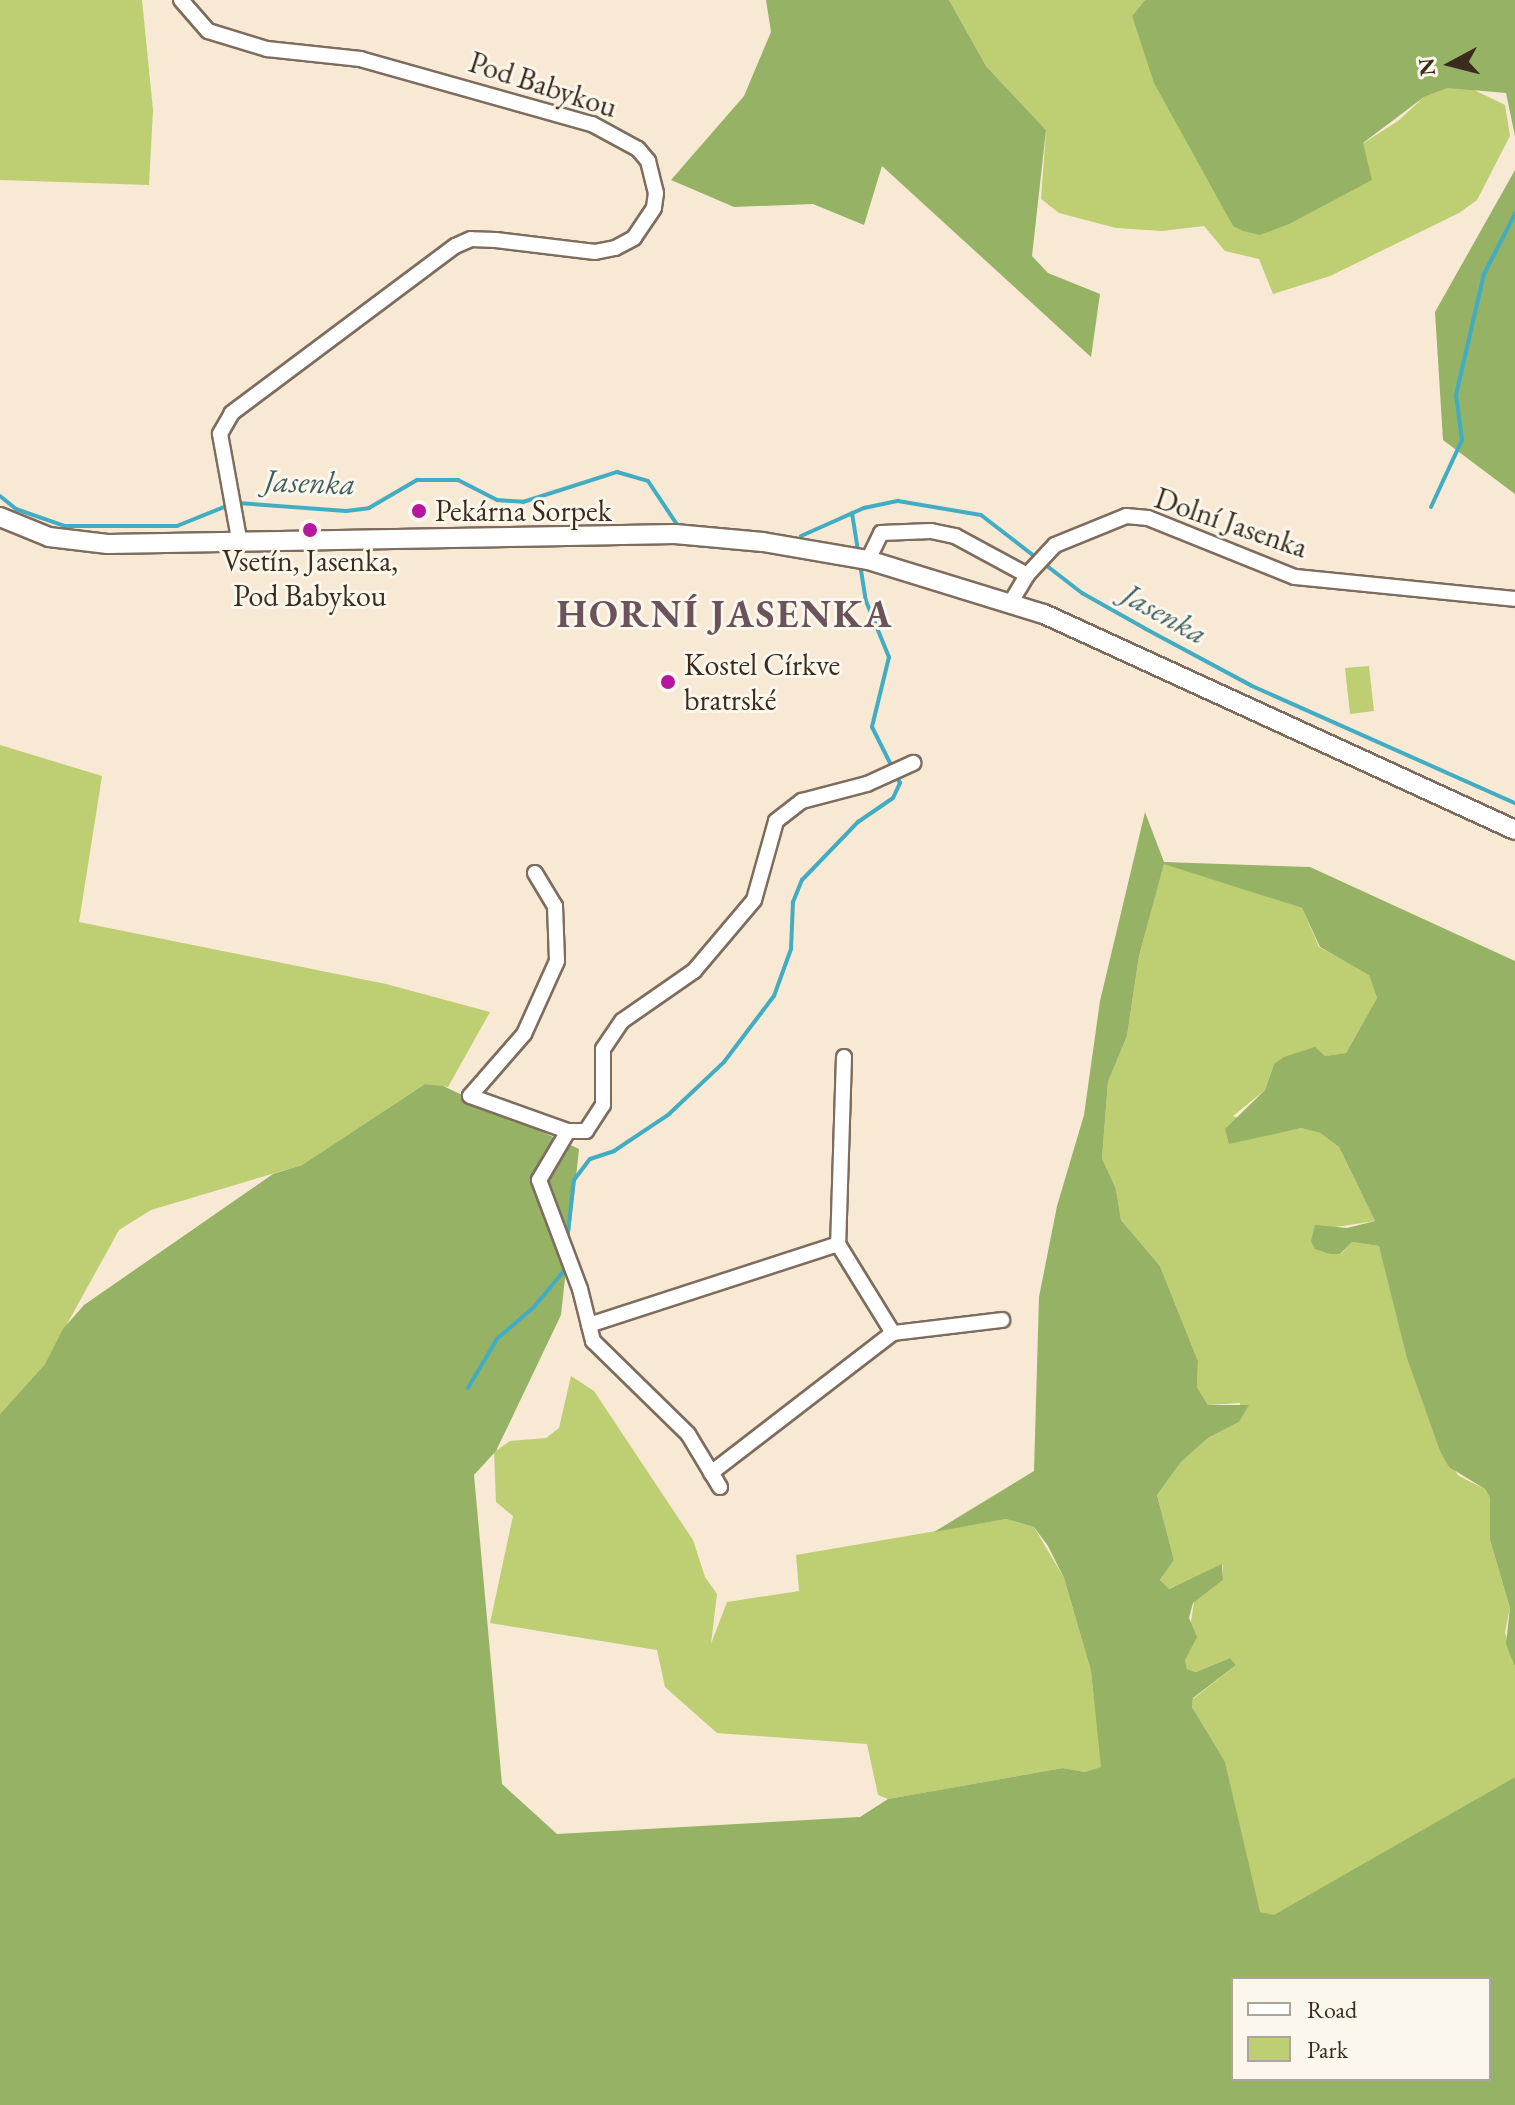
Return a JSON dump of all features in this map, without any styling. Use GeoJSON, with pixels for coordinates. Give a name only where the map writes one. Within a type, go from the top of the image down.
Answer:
{"type":"FeatureCollection","features":[{"type":"Feature","properties":{"kind":"street","name":"Pod Babykou"},"geometry":{"type":"LineString","coordinates":[[181,0],[208,31],[267,49],[360,59],[592,124],[638,149],[648,161],[656,193],[654,208],[634,238],[615,248],[595,252],[471,239],[436,258],[293,372],[227,418],[220,434],[240,544]]}},
{"type":"Feature","properties":{"kind":"street"},"geometry":{"type":"LineString","coordinates":[[0,517],[33,532],[88,543],[240,544],[675,534],[861,559],[1011,602],[1515,830]]}},
{"type":"Feature","properties":{"kind":"street","name":"Dolní Jasenka"},"geometry":{"type":"LineString","coordinates":[[1011,602],[1027,575],[1049,551],[1102,521],[1137,517],[1295,577],[1515,599]]}},
{"type":"Feature","properties":{"kind":"street"},"geometry":{"type":"LineString","coordinates":[[861,559],[881,533],[931,531],[955,536],[1027,575]]}},
{"type":"Feature","properties":{"kind":"street"},"geometry":{"type":"LineString","coordinates":[[535,873],[555,906],[557,961],[524,1034],[470,1096],[568,1131],[586,1131],[603,1105],[603,1049],[622,1021],[694,971],[754,900],[776,821],[802,801],[867,784],[913,763]]}},
{"type":"Feature","properties":{"kind":"street"},"geometry":{"type":"LineString","coordinates":[[844,1057],[838,1244],[893,1333]]}},
{"type":"Feature","properties":{"kind":"street"},"geometry":{"type":"LineString","coordinates":[[568,1131],[539,1180],[593,1341],[688,1434],[720,1487]]}},
{"type":"Feature","properties":{"kind":"street"},"geometry":{"type":"LineString","coordinates":[[589,1325],[838,1244]]}},
{"type":"Feature","properties":{"kind":"street"},"geometry":{"type":"LineString","coordinates":[[711,1473],[893,1333],[1002,1320]]}},
{"type":"Feature","properties":{"kind":"green space"},"geometry":{"type":"Polygon","coordinates":[[[0,0],[142,0],[153,110],[149,185],[0,180],[0,0]]]}},
{"type":"Feature","properties":{"kind":"green space"},"geometry":{"type":"Polygon","coordinates":[[[766,0],[949,0],[986,66],[1046,130],[1032,256],[1048,273],[1100,294],[1091,357],[882,166],[864,225],[813,204],[734,207],[671,180],[744,96],[771,32],[766,0]]]}},
{"type":"Feature","properties":{"kind":"green space"},"geometry":{"type":"Polygon","coordinates":[[[949,0],[1145,0],[1132,16],[1144,51],[1233,226],[1398,121],[1424,97],[1448,88],[1468,87],[1505,105],[1510,136],[1477,200],[1459,213],[1330,276],[1273,294],[1259,259],[1225,251],[1204,226],[1162,231],[1116,228],[1059,213],[1041,199],[1046,130],[986,66],[949,0]]]}},
{"type":"Feature","properties":{"kind":"green space"},"geometry":{"type":"Polygon","coordinates":[[[1145,0],[1515,0],[1515,136],[1506,93],[1448,88],[1424,97],[1363,143],[1372,180],[1289,224],[1260,235],[1243,231],[1233,226],[1154,83],[1132,16],[1145,0]]]}},
{"type":"Feature","properties":{"kind":"green space"},"geometry":{"type":"Polygon","coordinates":[[[1515,170],[1515,494],[1443,440],[1435,312],[1515,170]]]}},
{"type":"Feature","properties":{"kind":"green space"},"geometry":{"type":"Polygon","coordinates":[[[1369,666],[1374,711],[1350,714],[1345,668],[1369,666]]]}},
{"type":"Feature","properties":{"kind":"green space"},"geometry":{"type":"Polygon","coordinates":[[[0,745],[102,776],[79,922],[386,984],[490,1012],[448,1087],[425,1084],[302,1165],[151,1210],[119,1230],[45,1364],[0,1414],[0,745]]]}},
{"type":"Feature","properties":{"kind":"green space"},"geometry":{"type":"Polygon","coordinates":[[[1145,812],[1164,862],[1310,867],[1515,961],[1515,1667],[1506,1644],[1510,1608],[1490,1540],[1490,1498],[1485,1489],[1449,1467],[1440,1451],[1407,1358],[1379,1246],[1352,1242],[1340,1254],[1330,1254],[1315,1249],[1311,1241],[1315,1225],[1347,1228],[1375,1221],[1339,1147],[1320,1133],[1301,1128],[1229,1144],[1225,1129],[1265,1090],[1274,1064],[1284,1057],[1315,1047],[1325,1056],[1346,1053],[1377,998],[1369,975],[1320,947],[1302,908],[1164,864],[1139,956],[1127,1036],[1108,1082],[1102,1158],[1116,1189],[1121,1220],[1160,1266],[1198,1361],[1197,1387],[1208,1405],[1249,1405],[1239,1422],[1208,1438],[1181,1462],[1157,1495],[1174,1560],[1160,1580],[1169,1589],[1222,1564],[1223,1580],[1193,1603],[1189,1618],[1197,1637],[1185,1660],[1187,1669],[1196,1672],[1230,1658],[1236,1665],[1193,1698],[1192,1707],[1225,1762],[1260,1912],[1274,1915],[1515,1777],[1515,2105],[0,2105],[0,1414],[45,1364],[63,1329],[84,1305],[273,1174],[302,1165],[425,1084],[443,1086],[579,1149],[561,1315],[496,1451],[474,1475],[502,1784],[557,1834],[860,1817],[888,1799],[1063,1768],[1085,1772],[1101,1767],[1091,1671],[1064,1578],[1048,1546],[1034,1527],[1006,1519],[934,1532],[1034,1471],[1039,1297],[1057,1206],[1084,1115],[1100,1001],[1145,812]]]}},
{"type":"Feature","properties":{"kind":"green space"},"geometry":{"type":"Polygon","coordinates":[[[1164,863],[1302,908],[1319,947],[1369,974],[1377,998],[1346,1053],[1274,1064],[1265,1090],[1233,1116],[1277,1132],[1301,1128],[1320,1133],[1339,1147],[1375,1221],[1323,1229],[1311,1241],[1330,1254],[1341,1254],[1352,1242],[1379,1246],[1440,1451],[1459,1476],[1485,1489],[1490,1498],[1490,1540],[1510,1608],[1505,1632],[1515,1667],[1515,1777],[1274,1916],[1259,1912],[1225,1763],[1192,1707],[1193,1699],[1236,1665],[1230,1658],[1196,1672],[1187,1669],[1185,1660],[1194,1602],[1223,1580],[1223,1565],[1168,1589],[1160,1580],[1174,1560],[1157,1495],[1181,1462],[1208,1438],[1239,1422],[1240,1403],[1208,1405],[1197,1387],[1198,1361],[1160,1266],[1121,1220],[1116,1189],[1102,1158],[1108,1082],[1127,1036],[1139,956],[1164,863]]]}},
{"type":"Feature","properties":{"kind":"green space"},"geometry":{"type":"Polygon","coordinates":[[[571,1376],[594,1391],[693,1540],[705,1577],[717,1594],[711,1644],[727,1602],[799,1591],[796,1555],[1006,1519],[1034,1527],[1064,1578],[1091,1671],[1102,1767],[1085,1772],[1063,1768],[888,1799],[878,1795],[867,1744],[717,1733],[665,1687],[657,1650],[490,1623],[513,1516],[496,1502],[494,1452],[510,1441],[546,1438],[559,1428],[571,1376]]]}},
{"type":"Feature","properties":{"kind":"waterway"},"geometry":{"type":"LineString","coordinates":[[1431,507],[1462,440],[1456,395],[1484,274],[1515,214]]}},
{"type":"Feature","properties":{"kind":"waterway","name":"Jasenka"},"geometry":{"type":"LineString","coordinates":[[238,503],[346,511],[369,508],[417,480],[458,480],[497,500],[523,502],[617,472],[648,481],[680,529]]}},
{"type":"Feature","properties":{"kind":"waterway","name":"Jasenka"},"geometry":{"type":"LineString","coordinates":[[0,496],[16,509],[65,526],[177,526],[229,505]]}},
{"type":"Feature","properties":{"kind":"waterway","name":"Jasenka"},"geometry":{"type":"LineString","coordinates":[[801,536],[864,508],[898,501],[981,515],[1082,593],[1144,628],[1252,686],[1515,803]]}},
{"type":"Feature","properties":{"kind":"waterway"},"geometry":{"type":"LineString","coordinates":[[852,513],[858,551]]}},
{"type":"Feature","properties":{"kind":"waterway"},"geometry":{"type":"LineString","coordinates":[[860,564],[866,601],[889,657],[872,727],[892,767]]}},
{"type":"Feature","properties":{"kind":"waterway"},"geometry":{"type":"LineString","coordinates":[[567,1241],[574,1180],[590,1159],[614,1151],[668,1115],[724,1062],[774,996],[791,949],[793,902],[802,880],[858,822],[893,798],[900,783],[896,775]]}},
{"type":"Feature","properties":{"kind":"waterway"},"geometry":{"type":"LineString","coordinates":[[468,1388],[497,1339],[534,1307],[563,1272],[565,1262]]}},
{"type":"Feature","properties":{"kind":"place","name":"Pekárna Sorpek"},"geometry":{"type":"Point","coordinates":[419,511]}},
{"type":"Feature","properties":{"kind":"place","name":"Vsetín, Jasenka, Pod Babykou"},"geometry":{"type":"Point","coordinates":[310,530]}},
{"type":"Feature","properties":{"kind":"place","name":"Kostel Církve bratrské"},"geometry":{"type":"Point","coordinates":[668,682]}},
{"type":"Feature","properties":{"kind":"district","name":"HORNÍ JASENKA"},"geometry":{"type":"Point","coordinates":[725,614]}}]}
